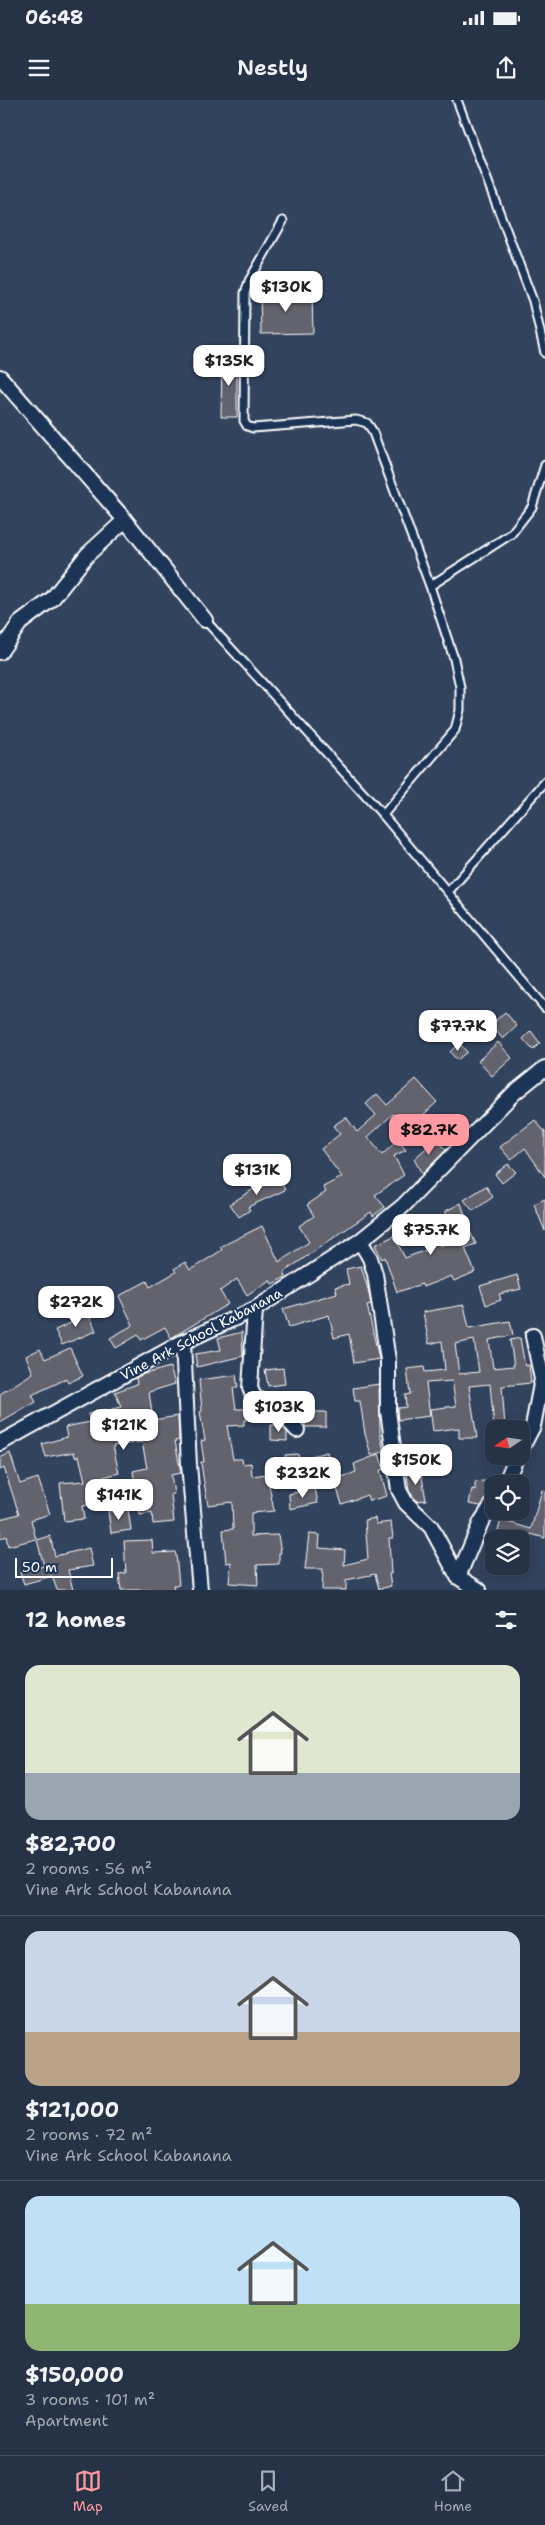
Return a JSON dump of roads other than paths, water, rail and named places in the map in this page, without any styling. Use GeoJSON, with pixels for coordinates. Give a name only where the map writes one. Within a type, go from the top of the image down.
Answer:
{"type":"FeatureCollection","features":[{"type":"Feature","properties":{"kind":"street"},"geometry":{"type":"LineString","coordinates":[[0,377],[125,520],[206,620]]}},
{"type":"Feature","properties":{"kind":"street"},"geometry":{"type":"LineString","coordinates":[[0,652],[20,623],[52,599],[87,555],[125,520]]}},
{"type":"Feature","properties":{"kind":"street","name":"Vine Ark School Kabanana"},"geometry":{"type":"LineString","coordinates":[[0,1443],[183,1342],[255,1309],[360,1242],[402,1206],[514,1093],[545,1068]]}},
{"type":"Feature","properties":{"kind":"street"},"geometry":{"type":"LineString","coordinates":[[360,1242],[370,1258],[374,1274],[388,1360],[388,1411],[398,1490],[406,1503],[431,1526],[458,1577],[479,1590]]}},
{"type":"Feature","properties":{"kind":"street"},"geometry":{"type":"LineString","coordinates":[[255,1309],[250,1388],[254,1397],[279,1410],[297,1430]]}},
{"type":"Feature","properties":{"kind":"street"},"geometry":{"type":"LineString","coordinates":[[530,1432],[544,1379],[533,1336]]}},
{"type":"Feature","properties":{"kind":"street"},"geometry":{"type":"LineString","coordinates":[[183,1342],[189,1465],[200,1590]]}},
{"type":"Feature","properties":{"kind":"street"},"geometry":{"type":"LineString","coordinates":[[458,1577],[485,1516]]}},
{"type":"Feature","properties":{"kind":"lane"},"geometry":{"type":"LineString","coordinates":[[457,100],[533,301],[545,352]]}},
{"type":"Feature","properties":{"kind":"lane"},"geometry":{"type":"LineString","coordinates":[[283,221],[249,281],[245,292],[244,422],[247,426],[253,428],[356,420],[367,423],[372,430],[430,586],[454,659],[460,686],[460,710],[455,730],[382,815]]}},
{"type":"Feature","properties":{"kind":"lane"},"geometry":{"type":"LineString","coordinates":[[430,586],[511,534],[532,507],[545,465]]}},
{"type":"Feature","properties":{"kind":"lane"},"geometry":{"type":"LineString","coordinates":[[206,620],[382,815],[545,1008]]}},
{"type":"Feature","properties":{"kind":"lane"},"geometry":{"type":"LineString","coordinates":[[448,892],[545,782]]}}]}
